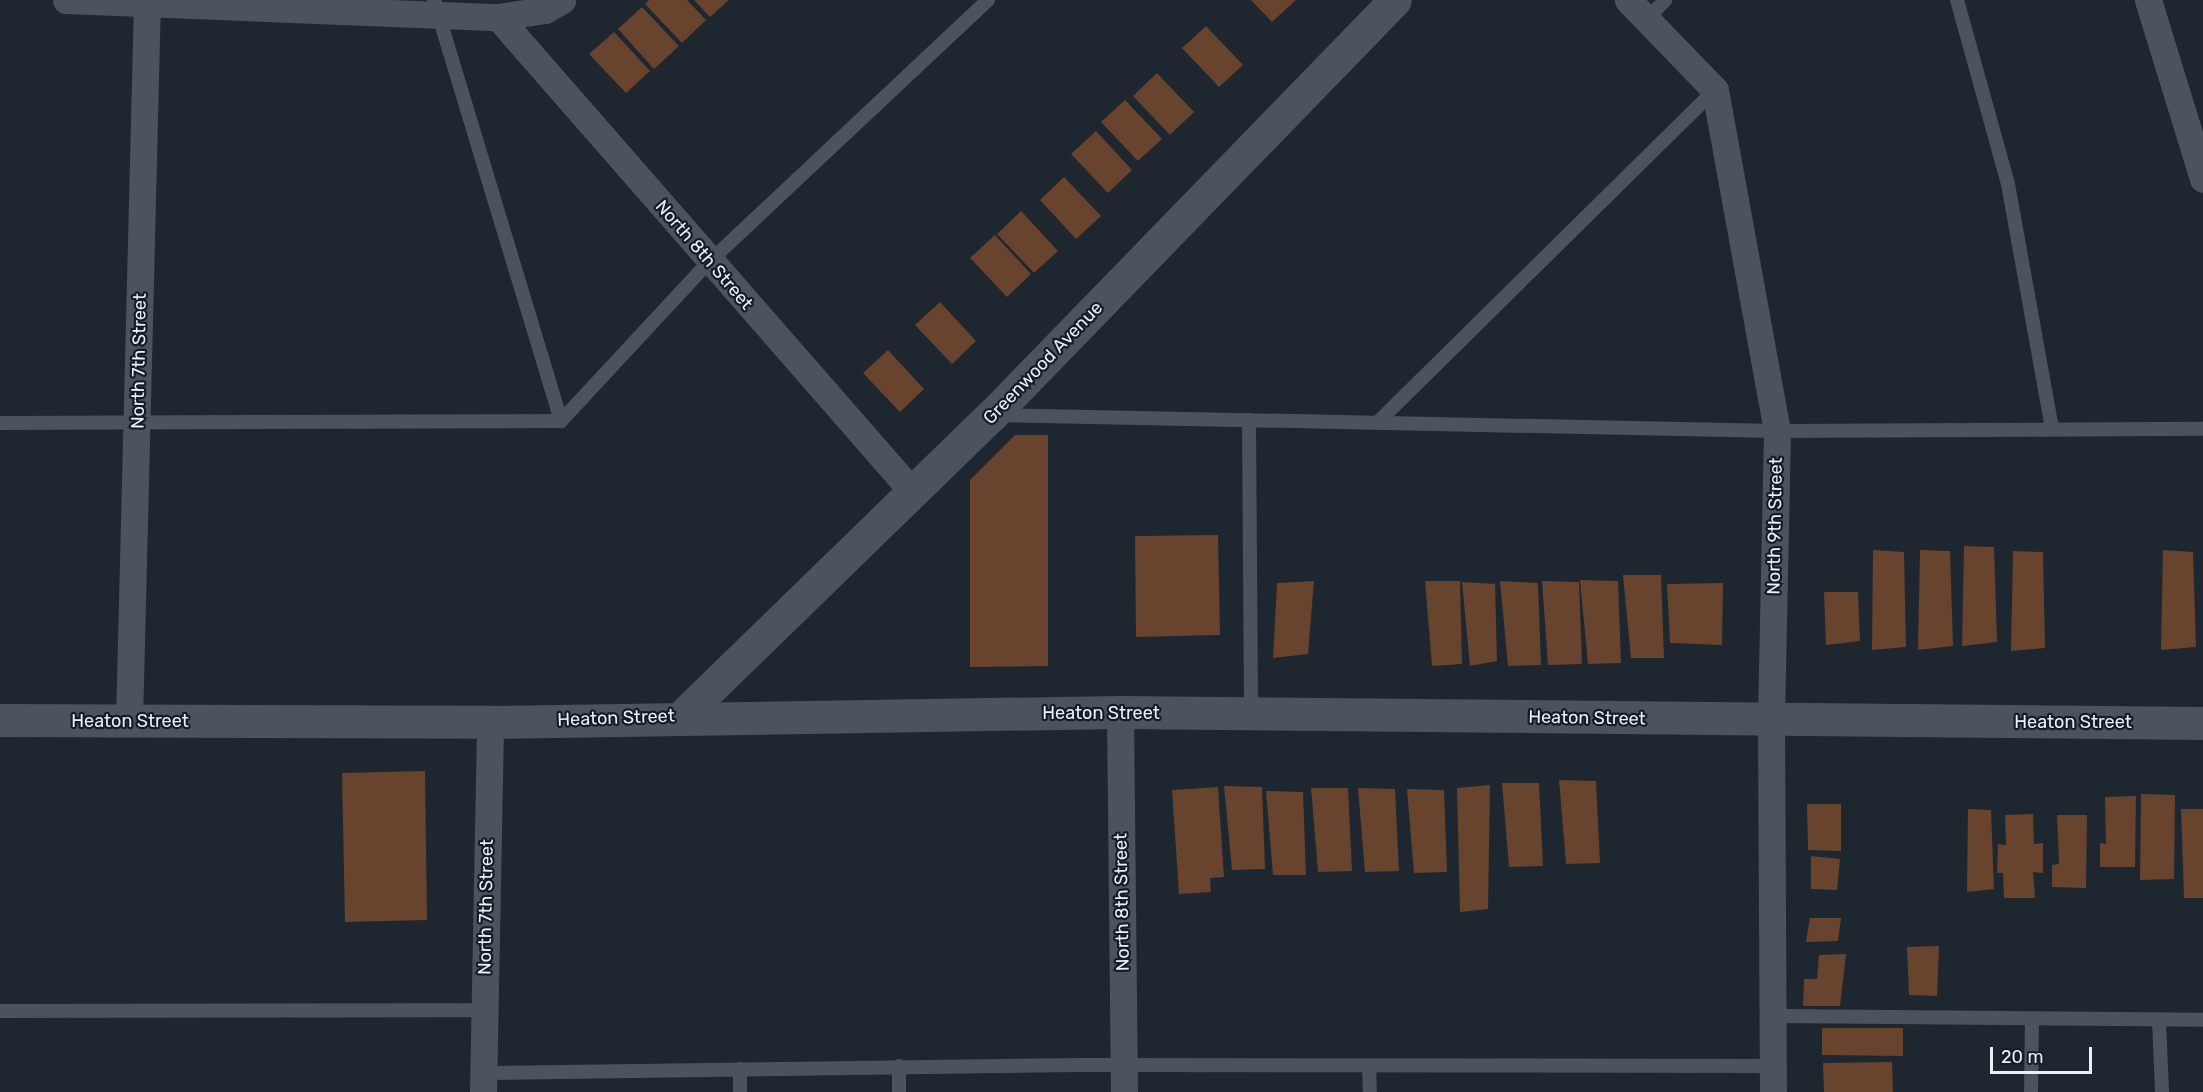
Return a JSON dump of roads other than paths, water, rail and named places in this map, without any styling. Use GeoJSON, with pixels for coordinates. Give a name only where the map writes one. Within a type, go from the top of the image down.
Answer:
{"type":"FeatureCollection","features":[{"type":"Feature","properties":{"kind":"street"},"geometry":{"type":"LineString","coordinates":[[66,0],[436,8],[498,17],[545,10],[562,0]]}},
{"type":"Feature","properties":{"kind":"street","name":"North 7th Street"},"geometry":{"type":"LineString","coordinates":[[129,722],[147,0]]}},
{"type":"Feature","properties":{"kind":"street","name":"Greenwood Avenue"},"geometry":{"type":"LineString","coordinates":[[681,717],[992,415],[1395,0]]}},
{"type":"Feature","properties":{"kind":"street"},"geometry":{"type":"LineString","coordinates":[[2148,0],[2203,179]]}},
{"type":"Feature","properties":{"kind":"street"},"geometry":{"type":"LineString","coordinates":[[1637,10],[1715,90]]}},
{"type":"Feature","properties":{"kind":"street","name":"North 8th Street"},"geometry":{"type":"LineString","coordinates":[[498,17],[709,262],[912,491]]}},
{"type":"Feature","properties":{"kind":"street","name":"North 9th Street"},"geometry":{"type":"LineString","coordinates":[[1715,90],[1777,430],[1771,720],[1773,1079]]}},
{"type":"Feature","properties":{"kind":"street","name":"North 8th Street"},"geometry":{"type":"LineString","coordinates":[[1120,712],[1124,1092]]}},
{"type":"Feature","properties":{"kind":"street","name":"Heaton Street"},"geometry":{"type":"LineString","coordinates":[[0,720],[490,722],[681,717],[1120,712],[2203,723]]}},
{"type":"Feature","properties":{"kind":"street","name":"North 7th Street"},"geometry":{"type":"LineString","coordinates":[[483,1083],[490,722]]}},
{"type":"Feature","properties":{"kind":"lane"},"geometry":{"type":"LineString","coordinates":[[0,423],[138,420],[561,421],[709,262],[987,0]]}},
{"type":"Feature","properties":{"kind":"lane"},"geometry":{"type":"LineString","coordinates":[[1637,10],[1665,0]]}},
{"type":"Feature","properties":{"kind":"lane"},"geometry":{"type":"LineString","coordinates":[[1957,0],[2008,184],[2052,429]]}},
{"type":"Feature","properties":{"kind":"lane"},"geometry":{"type":"LineString","coordinates":[[436,8],[561,421]]}},
{"type":"Feature","properties":{"kind":"lane"},"geometry":{"type":"LineString","coordinates":[[1377,423],[1715,90]]}},
{"type":"Feature","properties":{"kind":"lane"},"geometry":{"type":"LineString","coordinates":[[992,415],[1777,430],[2203,429]]}},
{"type":"Feature","properties":{"kind":"lane"},"geometry":{"type":"LineString","coordinates":[[1249,420],[1251,714]]}},
{"type":"Feature","properties":{"kind":"lane"},"geometry":{"type":"LineString","coordinates":[[0,1011],[484,1010]]}},
{"type":"Feature","properties":{"kind":"lane"},"geometry":{"type":"LineString","coordinates":[[1772,1016],[2203,1020]]}},
{"type":"Feature","properties":{"kind":"lane"},"geometry":{"type":"LineString","coordinates":[[2031,1019],[2031,1092]]}},
{"type":"Feature","properties":{"kind":"lane"},"geometry":{"type":"LineString","coordinates":[[2159,1020],[2162,1092]]}},
{"type":"Feature","properties":{"kind":"lane"},"geometry":{"type":"LineString","coordinates":[[483,1083],[740,1069],[1124,1065],[1369,1066],[1773,1079]]}},
{"type":"Feature","properties":{"kind":"lane"},"geometry":{"type":"LineString","coordinates":[[899,1066],[899,1092]]}},
{"type":"Feature","properties":{"kind":"lane"},"geometry":{"type":"LineString","coordinates":[[1369,1066],[1370,1092]]}},
{"type":"Feature","properties":{"kind":"lane"},"geometry":{"type":"LineString","coordinates":[[740,1069],[740,1092]]}}]}
